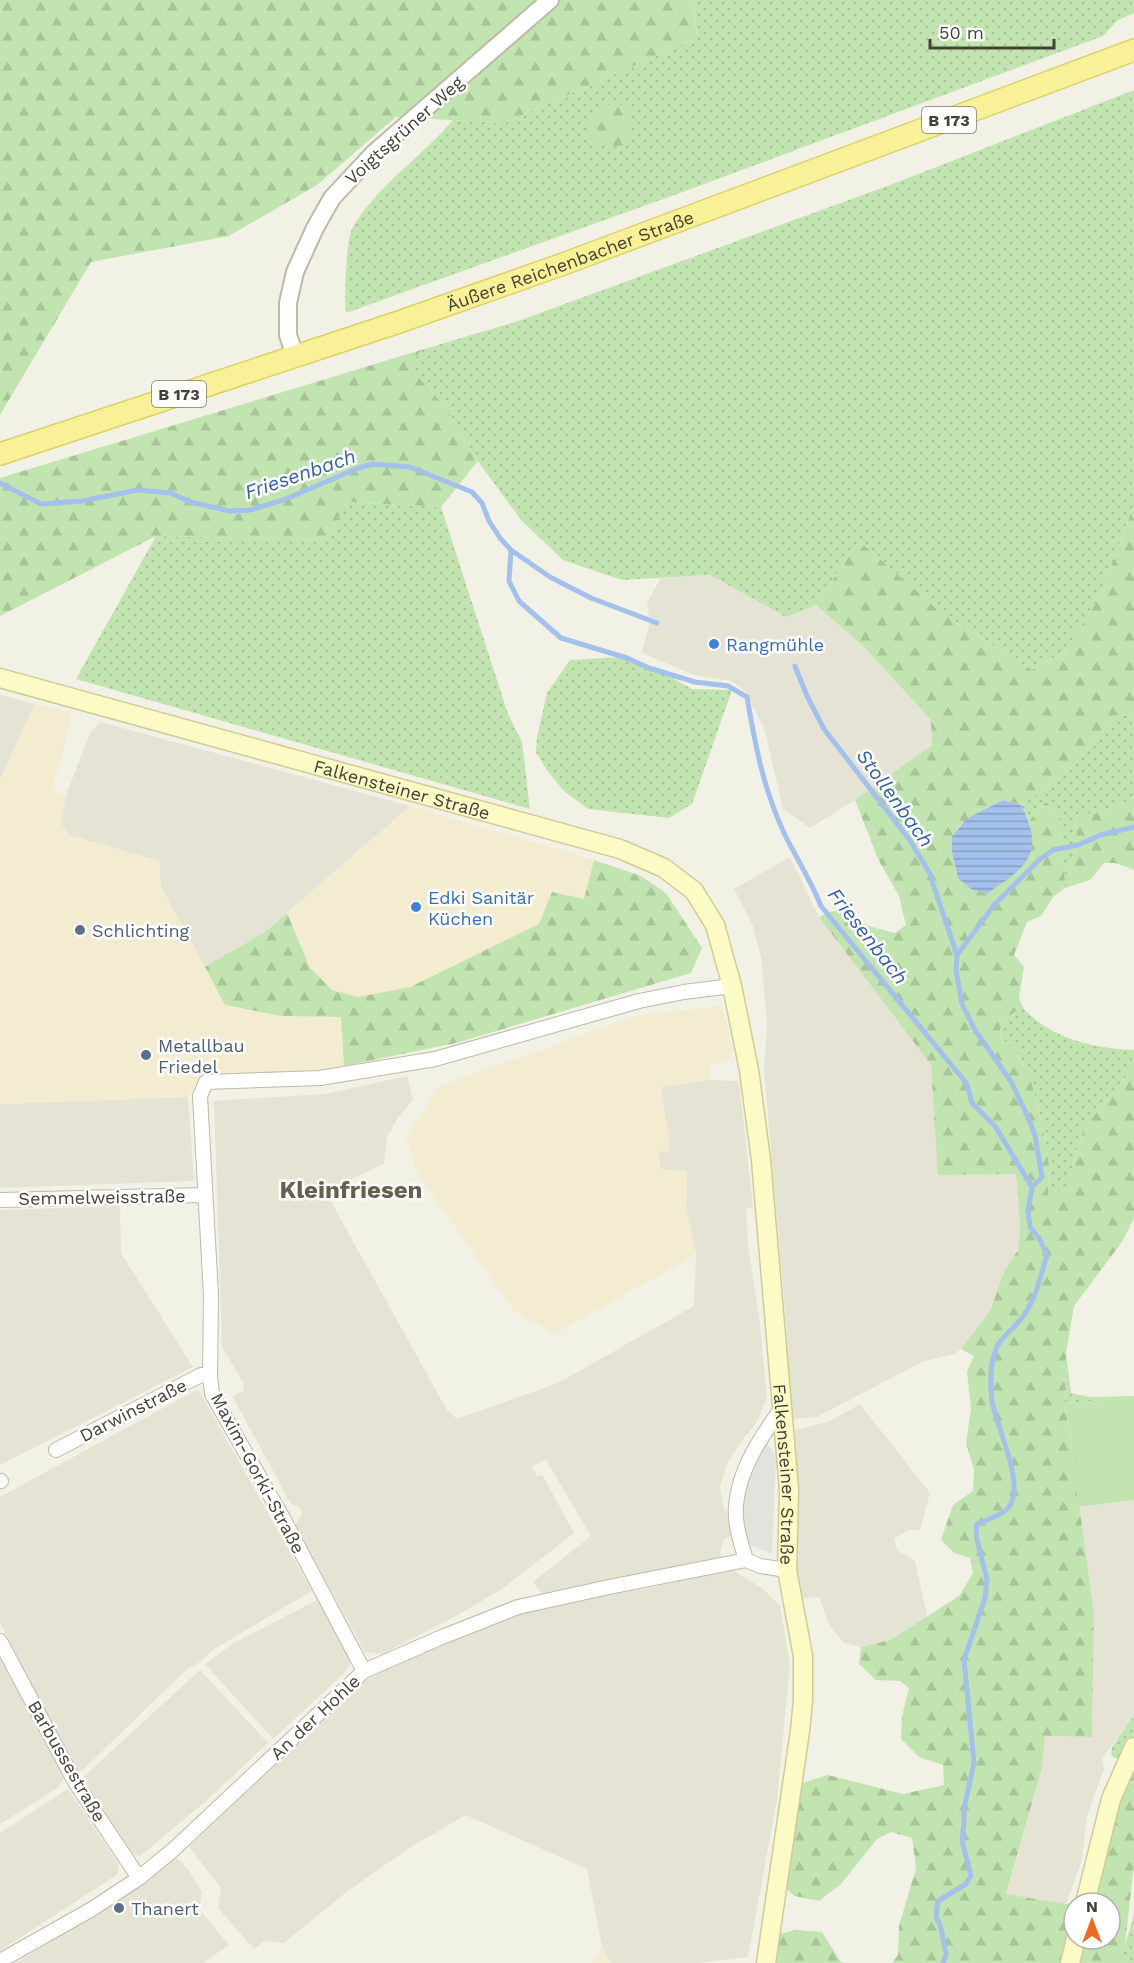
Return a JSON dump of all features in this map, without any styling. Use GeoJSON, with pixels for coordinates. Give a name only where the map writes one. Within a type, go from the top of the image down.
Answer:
{"type":"FeatureCollection","features":[{"type":"Feature","properties":{"kind":"main road","name":"Äußere Reichenbacher Straße"},"geometry":{"type":"LineString","coordinates":[[0,454],[566,263],[1134,51]]}},
{"type":"Feature","properties":{"kind":"main road","name":"Falkensteiner Straße"},"geometry":{"type":"LineString","coordinates":[[0,678],[620,849],[664,868],[694,891],[716,926],[732,986],[749,1070],[761,1160],[789,1490],[787,1570],[803,1656],[800,1731],[766,1963]]}},
{"type":"Feature","properties":{"kind":"main road"},"geometry":{"type":"LineString","coordinates":[[1088,1891],[1111,1799],[1134,1747]]}},
{"type":"Feature","properties":{"kind":"street","name":"Voigtsgrüner Weg"},"geometry":{"type":"LineString","coordinates":[[296,356],[288,334],[288,303],[295,272],[332,198],[374,153],[550,0]]}},
{"type":"Feature","properties":{"kind":"street","name":"Maxim-Gorki-Straße"},"geometry":{"type":"LineString","coordinates":[[364,1671],[283,1518],[212,1394],[210,1376],[211,1295],[200,1096],[206,1082],[320,1078],[435,1059],[639,1001],[732,986]]}},
{"type":"Feature","properties":{"kind":"street","name":"Semmelweisstraße"},"geometry":{"type":"LineString","coordinates":[[0,1200],[204,1195]]}},
{"type":"Feature","properties":{"kind":"street","name":"Darwinstraße"},"geometry":{"type":"LineString","coordinates":[[56,1450],[201,1375],[210,1376]]}},
{"type":"Feature","properties":{"kind":"street"},"geometry":{"type":"LineString","coordinates":[[746,1560],[738,1530],[735,1506],[742,1473],[765,1431],[781,1409]]}},
{"type":"Feature","properties":{"kind":"street","name":"An der Hohle"},"geometry":{"type":"LineString","coordinates":[[0,1961],[92,1909],[139,1878],[174,1849],[364,1671],[518,1607],[746,1560],[760,1566],[787,1570]]}},
{"type":"Feature","properties":{"kind":"street","name":"Barbussestraße"},"geometry":{"type":"LineString","coordinates":[[0,1641],[75,1782],[139,1878]]}},
{"type":"Feature","properties":{"kind":"shaded area"},"geometry":{"type":"Polygon","coordinates":[[[710,575],[786,617],[816,605],[864,647],[931,720],[932,745],[855,800],[810,828],[783,809],[765,731],[746,692],[732,681],[694,675],[642,653],[650,621],[647,603],[661,578],[710,575]]]}},
{"type":"Feature","properties":{"kind":"shaded area"},"geometry":{"type":"Polygon","coordinates":[[[0,695],[35,704],[0,779],[0,695]]]}},
{"type":"Feature","properties":{"kind":"shaded area"},"geometry":{"type":"Polygon","coordinates":[[[35,704],[68,712],[71,719],[52,791],[66,795],[61,824],[69,835],[159,861],[161,887],[227,1007],[281,1016],[341,1017],[344,1066],[318,1072],[200,1077],[188,1097],[0,1104],[0,779],[35,704]]]}},
{"type":"Feature","properties":{"kind":"shaded area"},"geometry":{"type":"Polygon","coordinates":[[[101,722],[410,806],[265,932],[205,967],[161,887],[159,861],[69,835],[61,824],[66,795],[91,731],[101,722]]]}},
{"type":"Feature","properties":{"kind":"shaded area"},"geometry":{"type":"Polygon","coordinates":[[[410,806],[594,860],[585,900],[552,892],[539,924],[410,987],[358,997],[332,990],[310,968],[287,913],[410,806]]]}},
{"type":"Feature","properties":{"kind":"shaded area"},"geometry":{"type":"Polygon","coordinates":[[[790,857],[819,917],[931,1065],[939,1175],[1016,1174],[1020,1224],[1018,1250],[1005,1269],[990,1311],[961,1349],[954,1354],[922,1362],[817,1417],[792,1419],[764,1069],[767,1025],[761,957],[753,926],[734,889],[790,857]]]}},
{"type":"Feature","properties":{"kind":"shaded area"},"geometry":{"type":"Polygon","coordinates":[[[721,1006],[734,1050],[729,1059],[709,1066],[710,1080],[661,1087],[670,1152],[658,1151],[660,1169],[687,1171],[686,1209],[696,1254],[555,1334],[515,1312],[418,1175],[406,1137],[439,1086],[639,1015],[721,1006]]]}},
{"type":"Feature","properties":{"kind":"shaded area"},"geometry":{"type":"Polygon","coordinates":[[[407,1076],[413,1100],[399,1116],[387,1137],[384,1164],[325,1191],[447,1410],[457,1419],[558,1383],[694,1306],[696,1254],[686,1209],[687,1171],[660,1170],[658,1151],[670,1152],[661,1086],[710,1080],[739,1081],[753,1207],[746,1208],[748,1246],[759,1316],[767,1398],[756,1424],[742,1440],[727,1464],[720,1487],[724,1508],[735,1535],[724,1539],[720,1553],[721,1559],[542,1595],[533,1582],[591,1536],[546,1460],[532,1466],[537,1477],[542,1474],[574,1533],[502,1589],[458,1615],[382,1654],[365,1652],[295,1525],[302,1514],[299,1506],[291,1504],[233,1397],[244,1390],[243,1382],[222,1347],[214,1101],[325,1094],[407,1076]]]}},
{"type":"Feature","properties":{"kind":"shaded area"},"geometry":{"type":"Polygon","coordinates":[[[188,1097],[194,1181],[0,1188],[0,1104],[188,1097]]]}},
{"type":"Feature","properties":{"kind":"shaded area"},"geometry":{"type":"Polygon","coordinates":[[[120,1206],[121,1253],[193,1367],[0,1465],[0,1210],[120,1206]]]}},
{"type":"Feature","properties":{"kind":"shaded area"},"geometry":{"type":"Polygon","coordinates":[[[198,1389],[312,1591],[214,1649],[195,1666],[189,1667],[84,1769],[77,1772],[0,1623],[0,1497],[198,1389]]]}},
{"type":"Feature","properties":{"kind":"shaded area"},"geometry":{"type":"Polygon","coordinates":[[[860,1404],[930,1493],[920,1530],[909,1530],[894,1539],[897,1550],[915,1561],[927,1616],[890,1640],[861,1647],[844,1643],[829,1625],[819,1597],[802,1598],[796,1577],[798,1555],[795,1430],[828,1422],[860,1404]]]}},
{"type":"Feature","properties":{"kind":"shaded area"},"geometry":{"type":"Polygon","coordinates":[[[759,1443],[768,1444],[776,1458],[772,1554],[748,1544],[738,1530],[742,1473],[759,1443]]]}},
{"type":"Feature","properties":{"kind":"shaded area"},"geometry":{"type":"Polygon","coordinates":[[[1134,1500],[1134,1715],[1102,1759],[1104,1769],[1087,1816],[1082,1860],[1071,1891],[1062,1891],[1062,1903],[1006,1895],[1042,1768],[1045,1736],[1092,1737],[1094,1613],[1079,1507],[1134,1500]]]}},
{"type":"Feature","properties":{"kind":"shaded area"},"geometry":{"type":"Polygon","coordinates":[[[733,1570],[762,1588],[780,1606],[790,1664],[777,1800],[748,1957],[697,1963],[611,1963],[602,1947],[587,1869],[466,1815],[414,1845],[345,1893],[284,1943],[264,1941],[254,1949],[218,1908],[221,1888],[189,1847],[361,1684],[401,1660],[499,1620],[548,1606],[733,1570]]]}},
{"type":"Feature","properties":{"kind":"shaded area"},"geometry":{"type":"Polygon","coordinates":[[[317,1600],[348,1654],[350,1665],[273,1739],[205,1664],[234,1643],[317,1600]]]}},
{"type":"Feature","properties":{"kind":"shaded area"},"geometry":{"type":"Polygon","coordinates":[[[0,1654],[65,1772],[63,1780],[56,1789],[0,1824],[0,1654]]]}},
{"type":"Feature","properties":{"kind":"shaded area"},"geometry":{"type":"Polygon","coordinates":[[[200,1670],[268,1743],[206,1801],[139,1857],[128,1850],[81,1779],[200,1670]]]}},
{"type":"Feature","properties":{"kind":"shaded area"},"geometry":{"type":"Polygon","coordinates":[[[68,1789],[118,1863],[118,1874],[0,1951],[0,1833],[68,1789]]]}},
{"type":"Feature","properties":{"kind":"shaded area"},"geometry":{"type":"Polygon","coordinates":[[[177,1858],[187,1868],[202,1892],[199,1909],[229,1945],[203,1963],[16,1963],[91,1916],[177,1858]]]}},
{"type":"Feature","properties":{"kind":"shaded area"},"geometry":{"type":"Polygon","coordinates":[[[602,1947],[611,1963],[591,1963],[602,1947]]]}},
{"type":"Feature","properties":{"kind":"green space"},"geometry":{"type":"Polygon","coordinates":[[[0,0],[694,0],[697,38],[504,123],[396,117],[317,185],[229,236],[91,262],[0,415],[0,0]]]}},
{"type":"Feature","properties":{"kind":"green space"},"geometry":{"type":"Polygon","coordinates":[[[694,0],[1134,0],[1134,13],[1118,20],[1103,36],[680,193],[346,313],[346,270],[352,229],[362,213],[386,185],[453,120],[504,123],[697,38],[694,0]]]}},
{"type":"Feature","properties":{"kind":"green space"},"geometry":{"type":"Polygon","coordinates":[[[1134,90],[1134,505],[1099,598],[1065,651],[1032,670],[943,614],[859,541],[816,605],[786,617],[710,575],[622,580],[563,560],[521,520],[478,461],[443,404],[409,367],[421,350],[518,321],[890,185],[1134,90]]]}},
{"type":"Feature","properties":{"kind":"green space"},"geometry":{"type":"Polygon","coordinates":[[[602,104],[623,105],[630,113],[630,132],[624,147],[604,145],[591,139],[588,122],[602,104]]]}},
{"type":"Feature","properties":{"kind":"green space"},"geometry":{"type":"Polygon","coordinates":[[[421,350],[409,367],[443,404],[478,461],[441,507],[347,502],[327,540],[156,536],[0,616],[0,478],[421,350]]]}},
{"type":"Feature","properties":{"kind":"green space"},"geometry":{"type":"Polygon","coordinates":[[[347,502],[441,507],[508,714],[522,742],[530,809],[76,679],[156,536],[327,540],[347,502]]]}},
{"type":"Feature","properties":{"kind":"green space"},"geometry":{"type":"Polygon","coordinates":[[[1134,505],[1134,714],[1114,717],[1069,771],[1021,805],[1003,800],[975,814],[959,827],[954,836],[953,846],[958,878],[1032,841],[1029,821],[1046,802],[1059,815],[1065,888],[1054,896],[1041,916],[1027,922],[1014,955],[1024,967],[1017,1010],[1007,1018],[1000,1029],[1001,1039],[1014,1047],[1030,1077],[1043,1128],[1049,1164],[1048,1197],[1066,1187],[1084,1128],[1134,1067],[1134,1218],[1122,1242],[1074,1306],[1066,1353],[1065,1403],[1094,1613],[1092,1737],[1045,1736],[1042,1768],[1006,1894],[1062,1903],[1062,1951],[1122,1951],[1122,1891],[1092,1891],[1102,1851],[1134,1759],[1134,1865],[1124,1952],[1120,1963],[892,1963],[898,1955],[899,1926],[916,1868],[912,1838],[891,1832],[877,1839],[841,1884],[819,1901],[795,1896],[784,1887],[802,1783],[828,1775],[903,1794],[944,1785],[943,1765],[919,1757],[901,1739],[902,1716],[909,1688],[900,1681],[876,1680],[859,1664],[861,1647],[890,1640],[959,1596],[973,1573],[970,1558],[954,1553],[941,1540],[953,1505],[973,1491],[974,1470],[966,1443],[971,1409],[967,1372],[974,1356],[961,1349],[990,1311],[1005,1269],[1018,1250],[1020,1224],[1016,1174],[938,1175],[931,1065],[819,917],[833,911],[842,911],[866,925],[895,933],[906,925],[899,896],[878,859],[855,800],[932,745],[931,720],[864,647],[816,605],[859,541],[943,614],[1032,670],[1065,651],[1099,598],[1134,505]]]}},
{"type":"Feature","properties":{"kind":"green space"},"geometry":{"type":"Polygon","coordinates":[[[622,657],[655,668],[692,689],[732,690],[692,804],[669,818],[588,809],[564,791],[536,752],[547,693],[570,660],[622,657]]]}},
{"type":"Feature","properties":{"kind":"green space"},"geometry":{"type":"Polygon","coordinates":[[[1134,714],[1134,798],[1111,810],[1075,816],[1077,842],[1069,869],[1071,886],[1065,888],[1059,815],[1046,802],[1029,821],[1021,805],[1069,771],[1114,717],[1134,714]]]}},
{"type":"Feature","properties":{"kind":"green space"},"geometry":{"type":"Polygon","coordinates":[[[1134,798],[1134,870],[1115,863],[1104,863],[1090,880],[1071,886],[1069,869],[1077,842],[1075,816],[1111,810],[1134,798]]]}},
{"type":"Feature","properties":{"kind":"green space"},"geometry":{"type":"Polygon","coordinates":[[[594,860],[641,876],[666,893],[702,948],[691,973],[456,1043],[344,1066],[341,1017],[281,1016],[225,1005],[205,967],[265,932],[287,913],[310,968],[332,990],[358,997],[410,987],[539,924],[552,892],[584,899],[594,860]]]}},
{"type":"Feature","properties":{"kind":"green space"},"geometry":{"type":"Polygon","coordinates":[[[1018,995],[1026,1011],[1049,1029],[1091,1045],[1134,1050],[1134,1067],[1084,1128],[1066,1187],[1048,1198],[1049,1164],[1043,1128],[1030,1077],[1014,1047],[1001,1039],[1000,1029],[1007,1018],[1017,1010],[1018,995]]]}},
{"type":"Feature","properties":{"kind":"green space"},"geometry":{"type":"Polygon","coordinates":[[[1066,1353],[1071,1393],[1089,1397],[1134,1396],[1134,1398],[1065,1403],[1066,1353]]]}},
{"type":"Feature","properties":{"kind":"green space"},"geometry":{"type":"Polygon","coordinates":[[[1134,1398],[1134,1500],[1079,1507],[1065,1403],[1134,1398]]]}},
{"type":"Feature","properties":{"kind":"green space"},"geometry":{"type":"Polygon","coordinates":[[[1134,1715],[1134,1734],[1120,1758],[1115,1758],[1111,1755],[1112,1747],[1134,1715]]]}},
{"type":"Feature","properties":{"kind":"green space"},"geometry":{"type":"Polygon","coordinates":[[[1134,1914],[1134,1963],[1120,1963],[1134,1914]]]}},
{"type":"Feature","properties":{"kind":"green space"},"geometry":{"type":"Polygon","coordinates":[[[795,1930],[822,1932],[841,1962],[845,1963],[774,1963],[777,1935],[795,1930]]]}},
{"type":"Feature","properties":{"kind":"water"},"geometry":{"type":"Polygon","coordinates":[[[1003,800],[1021,805],[1029,822],[1032,848],[1028,858],[1012,876],[986,894],[971,889],[958,878],[952,852],[952,837],[966,819],[1003,800]]]}},
{"type":"Feature","properties":{"kind":"waterway","name":"Friesenbach"},"geometry":{"type":"LineString","coordinates":[[0,483],[41,504],[82,501],[138,490],[171,493],[190,502],[230,511],[250,510],[286,499],[358,468],[373,464],[410,467],[472,492],[482,503],[489,521],[511,550],[509,581],[519,601],[561,638],[695,682],[728,686],[747,697],[757,750],[771,802],[821,906],[967,1084],[972,1103],[995,1126],[1032,1187],[1028,1211],[1030,1227],[1039,1238],[1047,1255],[1032,1301],[1020,1320],[999,1343],[992,1366],[992,1401],[1012,1470],[1014,1485],[1009,1507],[999,1515],[977,1524],[976,1536],[987,1579],[985,1598],[964,1660],[974,1763],[964,1809],[962,1841],[971,1876],[966,1884],[938,1901],[936,1916],[946,1954],[943,1963]]}},
{"type":"Feature","properties":{"kind":"waterway","name":"Stollenbach"},"geometry":{"type":"LineString","coordinates":[[511,550],[550,577],[591,598],[657,623]]}},
{"type":"Feature","properties":{"kind":"waterway","name":"Stollenbach"},"geometry":{"type":"LineString","coordinates":[[795,666],[824,729],[909,839],[929,872],[957,955],[956,970],[962,1004],[975,1030],[1012,1083],[1035,1135],[1042,1177],[1032,1187]]}},
{"type":"Feature","properties":{"kind":"waterway","name":"Stollenbach"},"geometry":{"type":"LineString","coordinates":[[957,955],[995,904],[1039,860],[1053,850],[1078,845],[1101,835],[1134,827]]}},
{"type":"Feature","properties":{"kind":"place","name":"Rangmühle"},"geometry":{"type":"Point","coordinates":[714,644]}},
{"type":"Feature","properties":{"kind":"place","name":"Edki Sanitär Küchen"},"geometry":{"type":"Point","coordinates":[416,907]}},
{"type":"Feature","properties":{"kind":"place","name":"Schlichting"},"geometry":{"type":"Point","coordinates":[80,930]}},
{"type":"Feature","properties":{"kind":"place","name":"Metallbau Friedel"},"geometry":{"type":"Point","coordinates":[146,1055]}},
{"type":"Feature","properties":{"kind":"place","name":"Thanert"},"geometry":{"type":"Point","coordinates":[119,1908]}},
{"type":"Feature","properties":{"kind":"district","name":"Kleinfriesen"},"geometry":{"type":"Point","coordinates":[351,1190]}}]}
